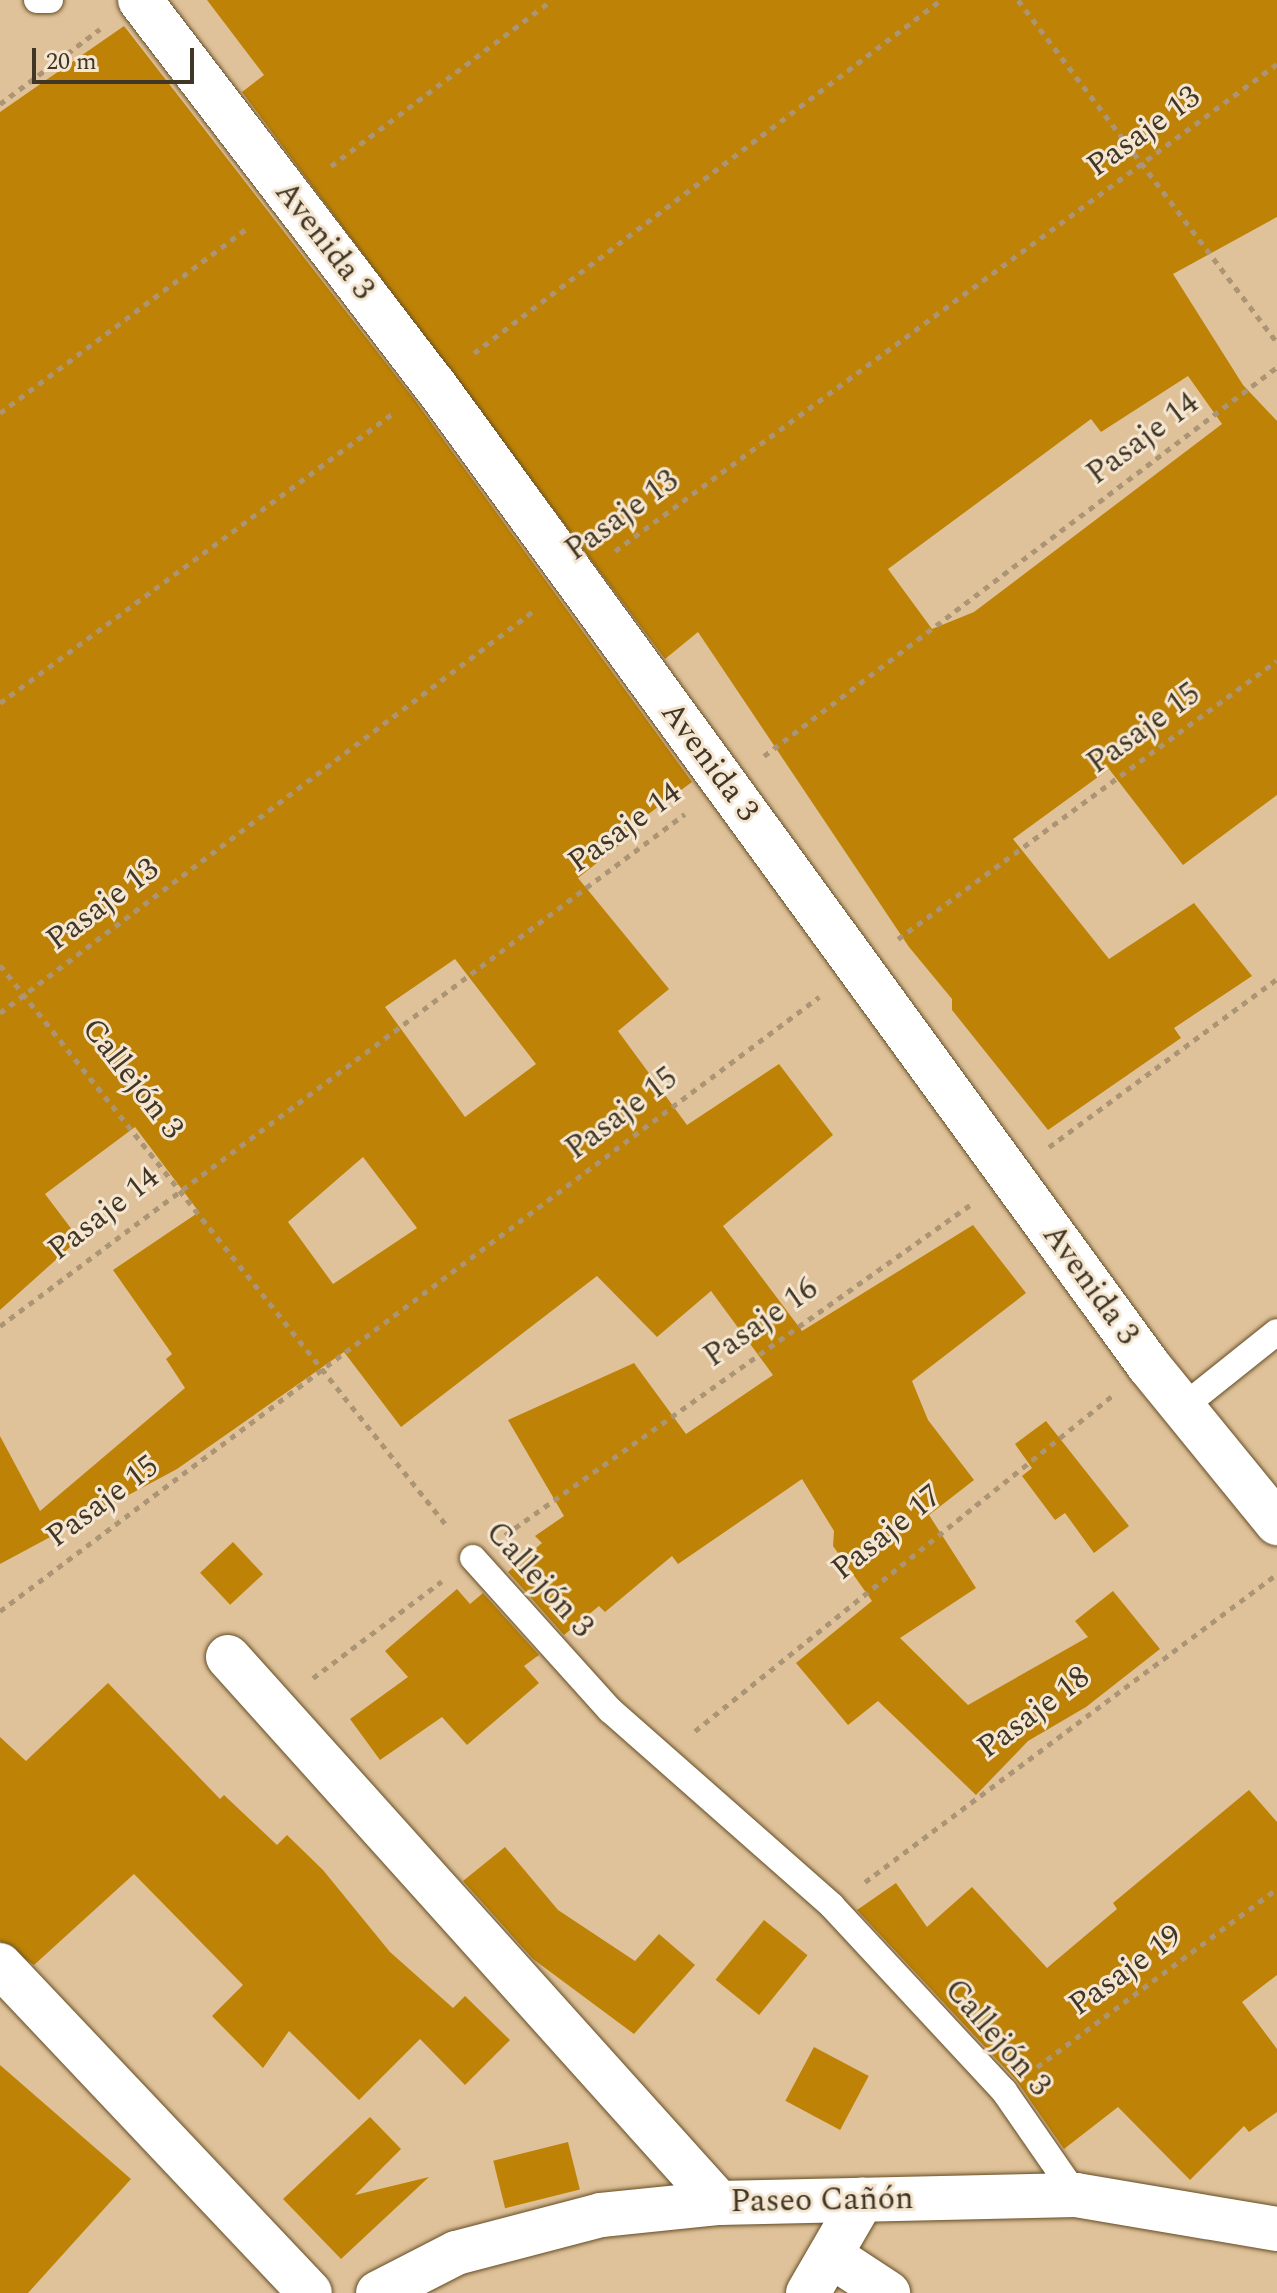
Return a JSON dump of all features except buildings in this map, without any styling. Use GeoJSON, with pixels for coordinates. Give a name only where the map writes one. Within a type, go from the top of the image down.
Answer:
{"type":"FeatureCollection","features":[{"type":"Feature","properties":{"kind":"street","name":"Avenida 3"},"geometry":{"type":"LineString","coordinates":[[140,0],[434,384],[574,581],[861,966],[1149,1366],[1274,1511]]}},
{"type":"Feature","properties":{"kind":"street"},"geometry":{"type":"LineString","coordinates":[[228,1657],[719,2203]]}},
{"type":"Feature","properties":{"kind":"street"},"geometry":{"type":"LineString","coordinates":[[0,1965],[310,2293]]}},
{"type":"Feature","properties":{"kind":"street","name":"Paseo Cañón"},"geometry":{"type":"LineString","coordinates":[[378,2293],[456,2253],[601,2215],[719,2203],[1076,2195],[1277,2229]]}},
{"type":"Feature","properties":{"kind":"street"},"geometry":{"type":"LineString","coordinates":[[808,2293],[833,2257],[862,2200]]}},
{"type":"Feature","properties":{"kind":"street"},"geometry":{"type":"LineString","coordinates":[[833,2257],[888,2293]]}},
{"type":"Feature","properties":{"kind":"lane"},"geometry":{"type":"LineString","coordinates":[[37,0],[50,0]]}},
{"type":"Feature","properties":{"kind":"lane"},"geometry":{"type":"LineString","coordinates":[[1183,1407],[1277,1332]]}},
{"type":"Feature","properties":{"kind":"lane","name":"Callejón 3"},"geometry":{"type":"LineString","coordinates":[[473,1558],[610,1710],[666,1754],[832,1906],[1004,2091],[1076,2195]]}},
{"type":"Feature","properties":{"kind":"path"},"geometry":{"type":"LineString","coordinates":[[1018,0],[1277,342]]}},
{"type":"Feature","properties":{"kind":"path"},"geometry":{"type":"LineString","coordinates":[[0,104],[103,27]]}},
{"type":"Feature","properties":{"kind":"path","name":"Pasaje 13"},"geometry":{"type":"LineString","coordinates":[[0,1013],[574,581],[1277,64]]}},
{"type":"Feature","properties":{"kind":"path","name":"Pasaje 14"},"geometry":{"type":"LineString","coordinates":[[0,1326],[175,1189],[726,784],[1277,367]]}},
{"type":"Feature","properties":{"kind":"path","name":"Pasaje 15"},"geometry":{"type":"LineString","coordinates":[[0,1611],[317,1370],[1277,661]]}},
{"type":"Feature","properties":{"kind":"path","name":"Callejón 3"},"geometry":{"type":"LineString","coordinates":[[0,965],[317,1370],[473,1558]]}},
{"type":"Feature","properties":{"kind":"path","name":"Pasaje 16"},"geometry":{"type":"LineString","coordinates":[[274,1707],[473,1558],[1010,1176],[1277,979]]}},
{"type":"Feature","properties":{"kind":"path","name":"Pasaje 17"},"geometry":{"type":"LineString","coordinates":[[666,1754],[1149,1366]]}},
{"type":"Feature","properties":{"kind":"path","name":"Pasaje 18"},"geometry":{"type":"LineString","coordinates":[[832,1906],[1277,1574]]}},
{"type":"Feature","properties":{"kind":"path","name":"Pasaje 19"},"geometry":{"type":"LineString","coordinates":[[1004,2091],[1277,1889]]}}]}
